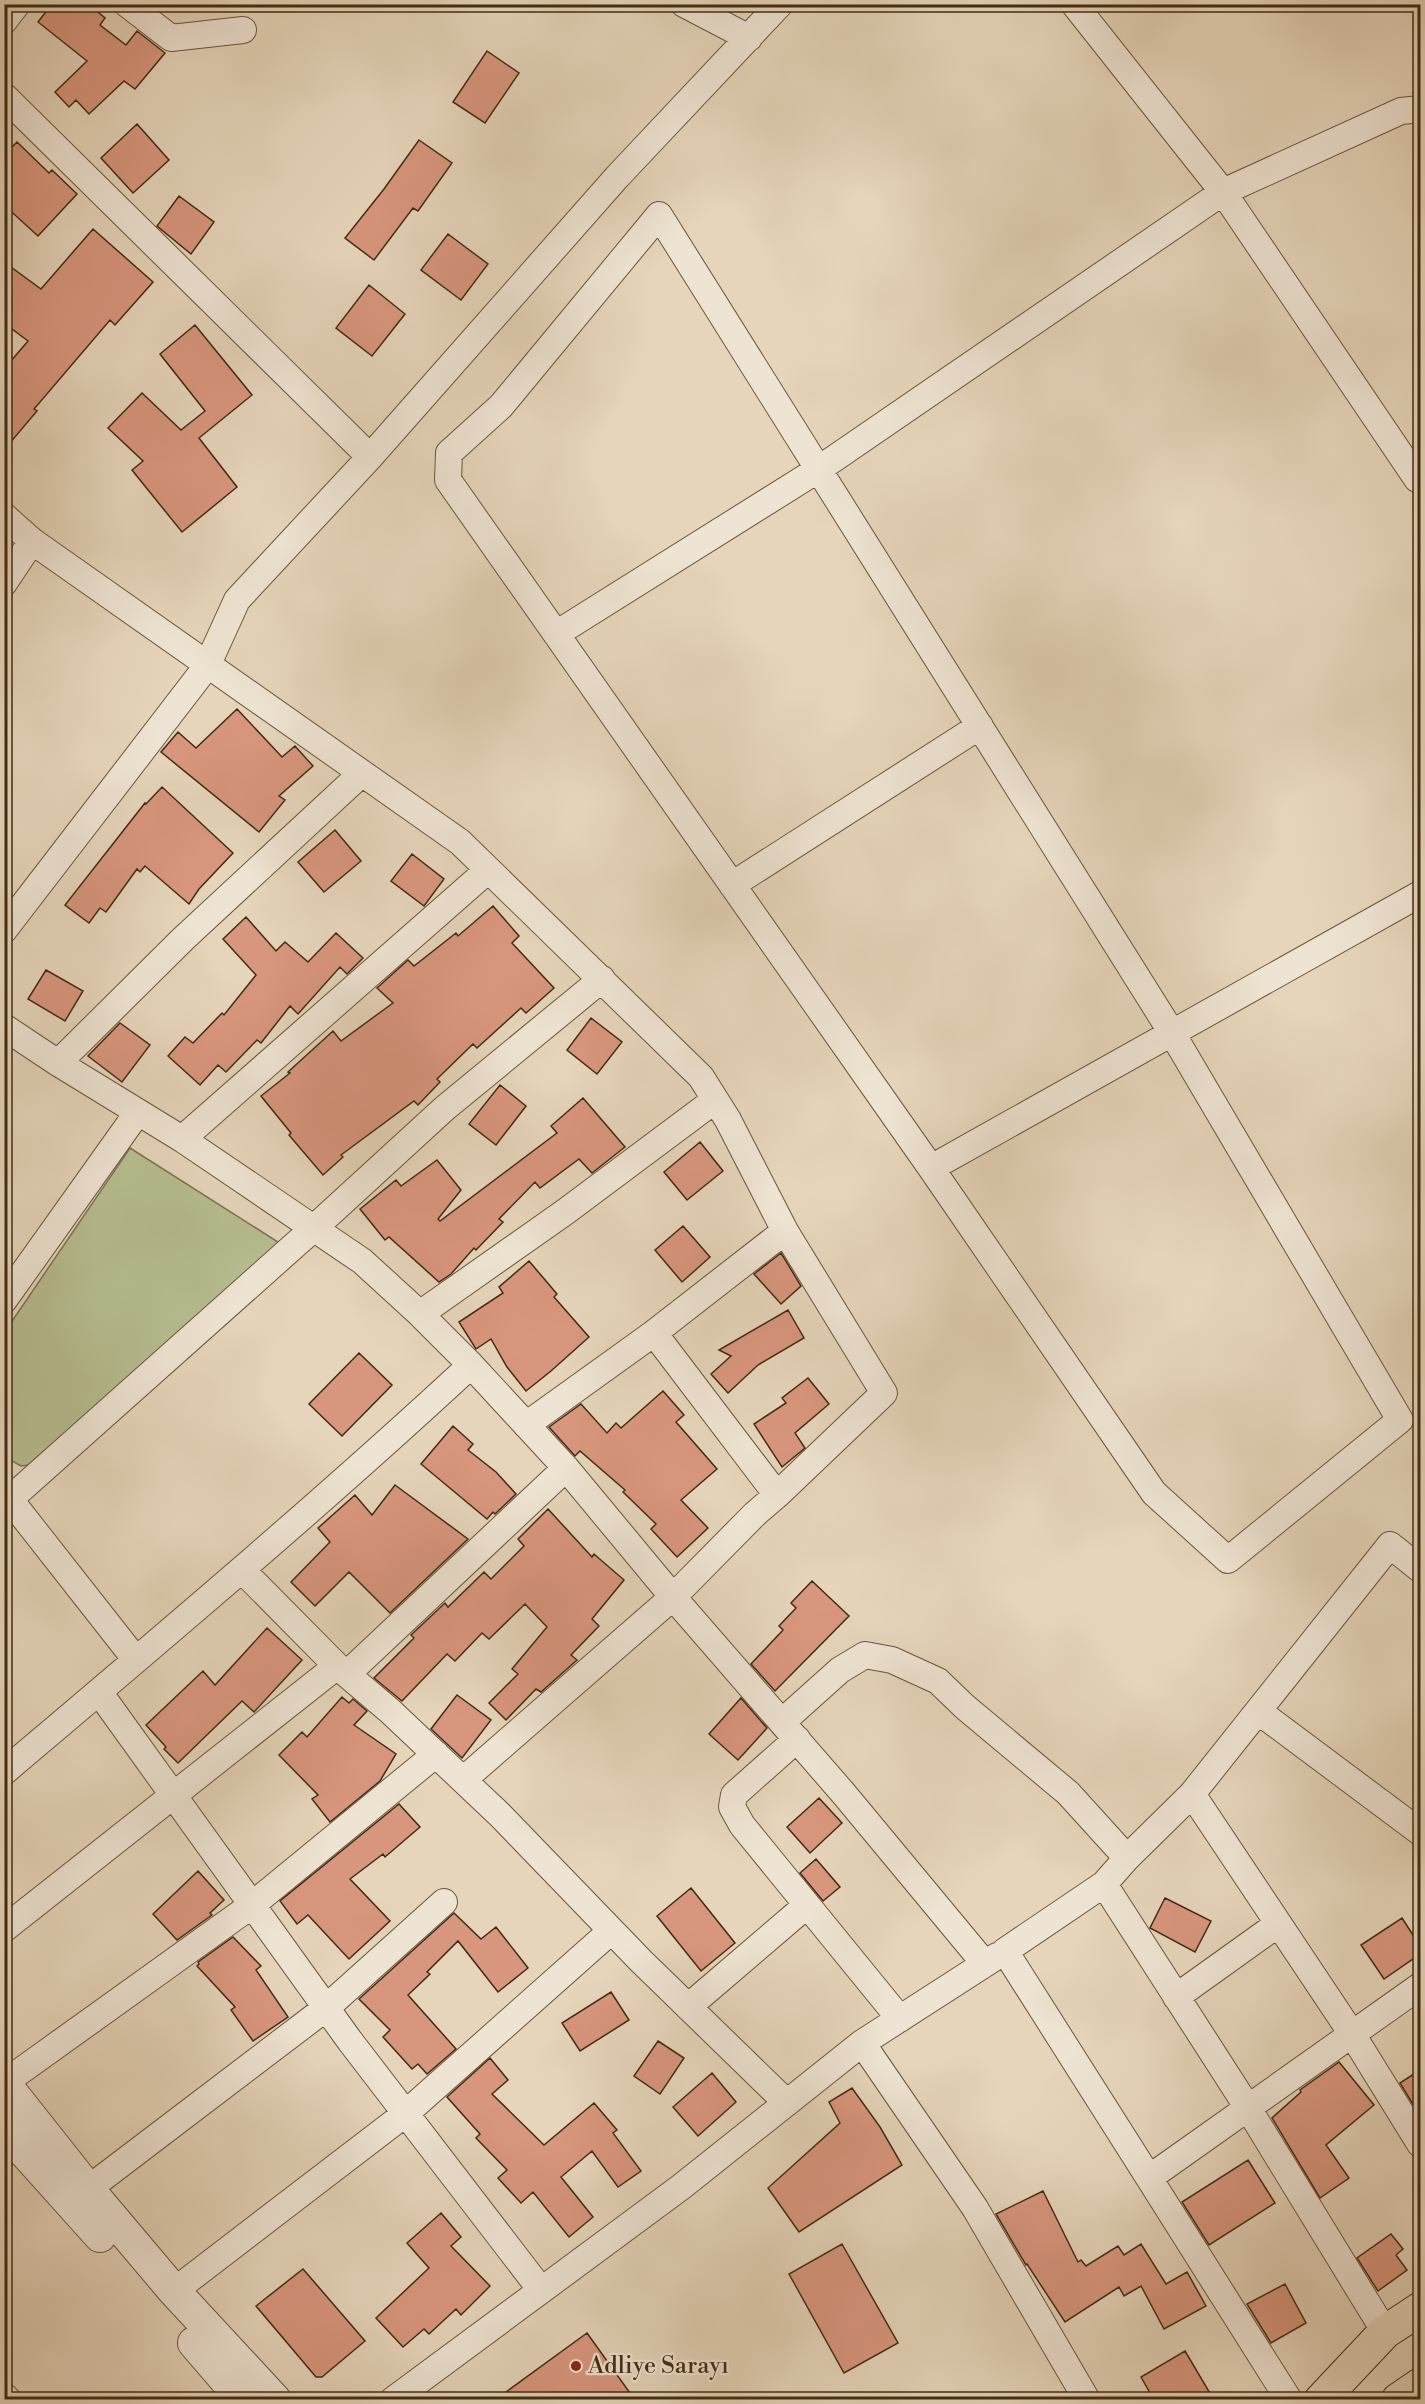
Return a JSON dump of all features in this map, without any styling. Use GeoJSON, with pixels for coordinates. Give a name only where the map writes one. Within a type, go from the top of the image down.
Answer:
{"type":"FeatureCollection","features":[{"type":"Feature","properties":{"kind":"main road"},"geometry":{"type":"LineString","coordinates":[[1321,2400],[1385,2332],[1420,2309]]}},
{"type":"Feature","properties":{"kind":"main road"},"geometry":{"type":"LineString","coordinates":[[1398,2400],[1420,2385]]}},
{"type":"Feature","properties":{"kind":"street"},"geometry":{"type":"LineString","coordinates":[[4,21],[17,4]]}},
{"type":"Feature","properties":{"kind":"street"},"geometry":{"type":"LineString","coordinates":[[127,4],[171,38],[243,30]]}},
{"type":"Feature","properties":{"kind":"street"},"geometry":{"type":"LineString","coordinates":[[684,4],[749,38]]}},
{"type":"Feature","properties":{"kind":"street"},"geometry":{"type":"LineString","coordinates":[[4,930],[207,666],[237,600],[370,457],[617,177],[780,4]]}},
{"type":"Feature","properties":{"kind":"street"},"geometry":{"type":"LineString","coordinates":[[1074,4],[1223,192],[1419,480]]}},
{"type":"Feature","properties":{"kind":"street"},"geometry":{"type":"LineString","coordinates":[[4,96],[370,457]]}},
{"type":"Feature","properties":{"kind":"street"},"geometry":{"type":"LineString","coordinates":[[556,634],[819,469],[1223,192],[1401,111],[1420,109]]}},
{"type":"Feature","properties":{"kind":"street"},"geometry":{"type":"LineString","coordinates":[[659,215],[819,469],[1172,1033],[1400,1420],[1228,1560],[1154,1493],[931,1168],[448,480],[449,453],[501,406],[659,215]]}},
{"type":"Feature","properties":{"kind":"street"},"geometry":{"type":"LineString","coordinates":[[4,516],[32,541],[460,842],[701,1077],[728,1120],[786,1231],[884,1393],[755,1514],[673,1597],[463,1780]]}},
{"type":"Feature","properties":{"kind":"street"},"geometry":{"type":"LineString","coordinates":[[4,584],[32,541]]}},
{"type":"Feature","properties":{"kind":"street"},"geometry":{"type":"LineString","coordinates":[[732,885],[980,726]]}},
{"type":"Feature","properties":{"kind":"street"},"geometry":{"type":"LineString","coordinates":[[58,1063],[183,939],[361,774]]}},
{"type":"Feature","properties":{"kind":"street"},"geometry":{"type":"LineString","coordinates":[[182,1139],[488,870]]}},
{"type":"Feature","properties":{"kind":"street"},"geometry":{"type":"LineString","coordinates":[[931,1168],[1420,894]]}},
{"type":"Feature","properties":{"kind":"street"},"geometry":{"type":"LineString","coordinates":[[136,1660],[7,1495],[314,1228],[445,1108],[602,979]]}},
{"type":"Feature","properties":{"kind":"street"},"geometry":{"type":"LineString","coordinates":[[4,1026],[58,1063],[182,1139],[362,1261],[471,1365],[566,1468],[673,1597],[789,1731],[995,1958],[1149,2178],[1289,2400]]}},
{"type":"Feature","properties":{"kind":"street"},"geometry":{"type":"LineString","coordinates":[[420,1314],[565,1212],[715,1100]]}},
{"type":"Feature","properties":{"kind":"street"},"geometry":{"type":"LineString","coordinates":[[4,1300],[138,1112]]}},
{"type":"Feature","properties":{"kind":"street"},"geometry":{"type":"LineString","coordinates":[[526,1425],[654,1333],[786,1231]]}},
{"type":"Feature","properties":{"kind":"street"},"geometry":{"type":"LineString","coordinates":[[654,1333],[777,1495]]}},
{"type":"Feature","properties":{"kind":"street"},"geometry":{"type":"LineString","coordinates":[[4,1772],[242,1570],[471,1365]]}},
{"type":"Feature","properties":{"kind":"street"},"geometry":{"type":"LineString","coordinates":[[4,1929],[172,1794],[342,1670],[566,1468]]}},
{"type":"Feature","properties":{"kind":"street"},"geometry":{"type":"LineString","coordinates":[[393,2400],[681,2187],[862,2043],[995,1958],[1104,1884],[1192,1794],[1390,1545],[1420,1569]]}},
{"type":"Feature","properties":{"kind":"street"},"geometry":{"type":"LineString","coordinates":[[242,1570],[342,1670],[500,1815],[611,1931],[787,2103]]}},
{"type":"Feature","properties":{"kind":"street"},"geometry":{"type":"LineString","coordinates":[[900,2019],[742,1825],[732,1808],[734,1795],[840,1670],[866,1655],[909,1666],[938,1681],[1068,1792],[1127,1858]]}},
{"type":"Feature","properties":{"kind":"street"},"geometry":{"type":"LineString","coordinates":[[99,1692],[326,2008],[541,2290]]}},
{"type":"Feature","properties":{"kind":"street"},"geometry":{"type":"LineString","coordinates":[[1258,1711],[1420,1832]]}},
{"type":"Feature","properties":{"kind":"street"},"geometry":{"type":"LineString","coordinates":[[275,2400],[174,2291],[88,2189],[4,2083],[252,1905],[436,1754]]}},
{"type":"Feature","properties":{"kind":"street"},"geometry":{"type":"LineString","coordinates":[[1192,1794],[1352,2034],[1420,2144]]}},
{"type":"Feature","properties":{"kind":"street"},"geometry":{"type":"LineString","coordinates":[[1104,1884],[1248,2108],[1385,2332]]}},
{"type":"Feature","properties":{"kind":"street"},"geometry":{"type":"LineString","coordinates":[[88,2189],[326,2008],[444,1902]]}},
{"type":"Feature","properties":{"kind":"street"},"geometry":{"type":"LineString","coordinates":[[688,2007],[807,1905]]}},
{"type":"Feature","properties":{"kind":"street"},"geometry":{"type":"LineString","coordinates":[[1176,1997],[1278,1924]]}},
{"type":"Feature","properties":{"kind":"street"},"geometry":{"type":"LineString","coordinates":[[174,2291],[405,2114],[611,1931]]}},
{"type":"Feature","properties":{"kind":"street"},"geometry":{"type":"LineString","coordinates":[[1149,2178],[1420,1986]]}},
{"type":"Feature","properties":{"kind":"street"},"geometry":{"type":"LineString","coordinates":[[862,2043],[975,2208],[1087,2400]]}},
{"type":"Feature","properties":{"kind":"street"},"geometry":{"type":"LineString","coordinates":[[4,2129],[243,2400]]}},
{"type":"Feature","properties":{"kind":"street"},"geometry":{"type":"LineString","coordinates":[[4,2396],[8,2400]]}},
{"type":"Feature","properties":{"kind":"green space"},"geometry":{"type":"Polygon","coordinates":[[[130,1148],[278,1242],[275,1251],[28,1465],[21,1466],[12,1461],[5,1452],[4,1333],[130,1148]]]}},
{"type":"Feature","properties":{"kind":"building"},"geometry":{"type":"Polygon","coordinates":[[[52,4],[88,4],[105,18],[100,25],[126,45],[137,31],[165,53],[135,89],[124,81],[89,114],[76,100],[69,107],[55,92],[87,61],[38,22],[52,4]]]}},
{"type":"Feature","properties":{"kind":"building"},"geometry":{"type":"Polygon","coordinates":[[[487,51],[519,73],[485,123],[453,102],[487,51]]]}},
{"type":"Feature","properties":{"kind":"building"},"geometry":{"type":"Polygon","coordinates":[[[137,124],[169,160],[133,193],[101,158],[137,124]]]}},
{"type":"Feature","properties":{"kind":"building"},"geometry":{"type":"Polygon","coordinates":[[[419,140],[452,163],[418,211],[413,208],[374,260],[345,238],[419,140]]]}},
{"type":"Feature","properties":{"kind":"building"},"geometry":{"type":"Polygon","coordinates":[[[17,142],[49,173],[52,170],[77,194],[38,236],[4,205],[4,155],[17,142]]]}},
{"type":"Feature","properties":{"kind":"building"},"geometry":{"type":"Polygon","coordinates":[[[179,196],[214,222],[191,254],[157,226],[179,196]]]}},
{"type":"Feature","properties":{"kind":"building"},"geometry":{"type":"Polygon","coordinates":[[[93,229],[153,282],[115,325],[110,320],[34,409],[37,411],[4,450],[4,369],[28,341],[4,323],[4,262],[41,289],[93,229]]]}},
{"type":"Feature","properties":{"kind":"building"},"geometry":{"type":"Polygon","coordinates":[[[448,234],[488,264],[461,300],[421,270],[448,234]]]}},
{"type":"Feature","properties":{"kind":"building"},"geometry":{"type":"Polygon","coordinates":[[[369,285],[405,314],[372,356],[336,328],[369,285]]]}},
{"type":"Feature","properties":{"kind":"building"},"geometry":{"type":"Polygon","coordinates":[[[195,325],[252,395],[199,438],[237,487],[182,532],[132,470],[143,461],[108,428],[142,393],[181,430],[205,411],[160,354],[195,325]]]}},
{"type":"Feature","properties":{"kind":"building"},"geometry":{"type":"Polygon","coordinates":[[[237,709],[282,757],[295,746],[313,766],[279,796],[285,800],[259,832],[161,752],[178,732],[196,748],[237,709]]]}},
{"type":"Feature","properties":{"kind":"building"},"geometry":{"type":"Polygon","coordinates":[[[162,787],[233,853],[199,889],[189,904],[145,866],[140,872],[137,869],[106,912],[100,908],[89,923],[65,905],[145,803],[162,787]]]}},
{"type":"Feature","properties":{"kind":"building"},"geometry":{"type":"Polygon","coordinates":[[[335,830],[361,861],[324,892],[298,862],[335,830]]]}},
{"type":"Feature","properties":{"kind":"building"},"geometry":{"type":"Polygon","coordinates":[[[412,854],[444,879],[424,906],[391,881],[412,854]]]}},
{"type":"Feature","properties":{"kind":"building"},"geometry":{"type":"Polygon","coordinates":[[[493,906],[519,936],[512,943],[554,988],[526,1013],[521,1008],[477,1048],[473,1044],[437,1079],[440,1082],[418,1105],[414,1101],[341,1155],[343,1157],[323,1175],[289,1135],[291,1133],[261,1096],[290,1073],[288,1072],[333,1031],[341,1041],[393,1003],[377,988],[408,960],[414,966],[456,933],[458,936],[493,906]]]}},
{"type":"Feature","properties":{"kind":"building"},"geometry":{"type":"Polygon","coordinates":[[[246,917],[276,951],[285,942],[308,962],[336,933],[363,958],[347,974],[340,967],[298,1014],[290,1006],[261,1043],[257,1040],[226,1072],[218,1065],[200,1085],[168,1056],[185,1037],[193,1043],[222,1013],[224,1015],[256,975],[223,939],[246,917]]]}},
{"type":"Feature","properties":{"kind":"building"},"geometry":{"type":"Polygon","coordinates":[[[46,970],[83,991],[65,1021],[28,999],[46,970]]]}},
{"type":"Feature","properties":{"kind":"building"},"geometry":{"type":"Polygon","coordinates":[[[591,1018],[622,1042],[597,1074],[567,1050],[591,1018]]]}},
{"type":"Feature","properties":{"kind":"building"},"geometry":{"type":"Polygon","coordinates":[[[120,1023],[150,1045],[122,1082],[88,1056],[120,1023]]]}},
{"type":"Feature","properties":{"kind":"building"},"geometry":{"type":"Polygon","coordinates":[[[500,1085],[526,1106],[496,1145],[469,1124],[500,1085]]]}},
{"type":"Feature","properties":{"kind":"building"},"geometry":{"type":"Polygon","coordinates":[[[583,1098],[625,1147],[592,1173],[579,1159],[540,1188],[535,1182],[499,1219],[503,1222],[476,1250],[474,1248],[451,1274],[439,1282],[389,1237],[385,1240],[360,1209],[396,1180],[401,1186],[437,1160],[461,1190],[438,1219],[440,1221],[557,1133],[551,1126],[583,1098]]]}},
{"type":"Feature","properties":{"kind":"building"},"geometry":{"type":"Polygon","coordinates":[[[700,1142],[723,1171],[687,1200],[664,1172],[700,1142]]]}},
{"type":"Feature","properties":{"kind":"building"},"geometry":{"type":"Polygon","coordinates":[[[683,1226],[710,1257],[682,1282],[655,1250],[683,1226]]]}},
{"type":"Feature","properties":{"kind":"building"},"geometry":{"type":"Polygon","coordinates":[[[781,1253],[801,1286],[781,1304],[754,1274],[781,1253]]]}},
{"type":"Feature","properties":{"kind":"building"},"geometry":{"type":"Polygon","coordinates":[[[529,1261],[557,1294],[554,1297],[589,1337],[526,1391],[507,1367],[491,1339],[476,1349],[459,1322],[503,1293],[499,1287],[529,1261]]]}},
{"type":"Feature","properties":{"kind":"building"},"geometry":{"type":"Polygon","coordinates":[[[788,1310],[804,1338],[758,1365],[728,1393],[711,1374],[731,1356],[719,1350],[788,1310]]]}},
{"type":"Feature","properties":{"kind":"building"},"geometry":{"type":"Polygon","coordinates":[[[359,1353],[392,1385],[342,1436],[309,1404],[359,1353]]]}},
{"type":"Feature","properties":{"kind":"building"},"geometry":{"type":"Polygon","coordinates":[[[808,1378],[829,1404],[795,1433],[805,1448],[782,1467],[754,1424],[786,1403],[782,1398],[808,1378]]]}},
{"type":"Feature","properties":{"kind":"building"},"geometry":{"type":"Polygon","coordinates":[[[663,1391],[684,1415],[676,1422],[717,1469],[681,1500],[708,1528],[677,1557],[651,1529],[656,1524],[623,1492],[625,1490],[580,1451],[575,1456],[549,1427],[581,1404],[607,1433],[616,1423],[621,1428],[663,1391]]]}},
{"type":"Feature","properties":{"kind":"building"},"geometry":{"type":"Polygon","coordinates":[[[453,1426],[473,1444],[468,1450],[496,1472],[516,1494],[487,1519],[421,1464],[453,1426]]]}},
{"type":"Feature","properties":{"kind":"building"},"geometry":{"type":"Polygon","coordinates":[[[395,1485],[468,1539],[390,1613],[349,1572],[315,1606],[291,1582],[330,1542],[318,1528],[355,1495],[372,1515],[395,1485]]]}},
{"type":"Feature","properties":{"kind":"building"},"geometry":{"type":"Polygon","coordinates":[[[548,1509],[592,1557],[594,1554],[624,1580],[592,1619],[599,1626],[571,1655],[577,1660],[541,1692],[536,1689],[506,1720],[489,1703],[518,1674],[512,1669],[547,1627],[525,1604],[489,1639],[482,1633],[455,1661],[447,1654],[402,1701],[374,1678],[414,1638],[411,1635],[445,1603],[448,1607],[484,1572],[491,1579],[524,1546],[518,1539],[548,1509]]]}},
{"type":"Feature","properties":{"kind":"building"},"geometry":{"type":"Polygon","coordinates":[[[812,1581],[849,1616],[775,1691],[751,1664],[783,1630],[779,1626],[796,1608],[791,1603],[812,1581]]]}},
{"type":"Feature","properties":{"kind":"building"},"geometry":{"type":"Polygon","coordinates":[[[267,1628],[302,1660],[254,1712],[242,1701],[178,1763],[146,1725],[203,1671],[215,1685],[267,1628]]]}},
{"type":"Feature","properties":{"kind":"building"},"geometry":{"type":"Polygon","coordinates":[[[457,1695],[491,1720],[462,1758],[431,1729],[457,1695]]]}},
{"type":"Feature","properties":{"kind":"building"},"geometry":{"type":"Polygon","coordinates":[[[342,1697],[349,1703],[353,1699],[367,1711],[354,1725],[396,1754],[380,1781],[330,1822],[312,1799],[318,1795],[279,1755],[302,1732],[307,1737],[342,1697]]]}},
{"type":"Feature","properties":{"kind":"building"},"geometry":{"type":"Polygon","coordinates":[[[741,1698],[767,1728],[738,1760],[709,1734],[741,1698]]]}},
{"type":"Feature","properties":{"kind":"building"},"geometry":{"type":"Polygon","coordinates":[[[819,1798],[842,1823],[810,1853],[787,1827],[819,1798]]]}},
{"type":"Feature","properties":{"kind":"building"},"geometry":{"type":"Polygon","coordinates":[[[399,1804],[420,1827],[385,1857],[383,1854],[350,1879],[390,1921],[349,1959],[308,1915],[297,1924],[280,1901],[399,1804]]]}},
{"type":"Feature","properties":{"kind":"building"},"geometry":{"type":"Polygon","coordinates":[[[816,1859],[840,1887],[823,1901],[800,1873],[816,1859]]]}},
{"type":"Feature","properties":{"kind":"building"},"geometry":{"type":"Polygon","coordinates":[[[198,1871],[224,1900],[210,1913],[212,1915],[177,1940],[153,1914],[198,1871]]]}},
{"type":"Feature","properties":{"kind":"building"},"geometry":{"type":"Polygon","coordinates":[[[691,1888],[735,1943],[701,1971],[657,1916],[691,1888]]]}},
{"type":"Feature","properties":{"kind":"building"},"geometry":{"type":"Polygon","coordinates":[[[1165,1898],[1211,1921],[1195,1952],[1150,1928],[1165,1898]]]}},
{"type":"Feature","properties":{"kind":"building"},"geometry":{"type":"Polygon","coordinates":[[[454,1913],[481,1939],[496,1927],[528,1968],[498,1992],[458,1941],[427,1972],[430,1974],[408,1995],[456,2049],[427,2074],[418,2064],[412,2069],[383,2037],[390,2030],[359,1999],[454,1913]]]}},
{"type":"Feature","properties":{"kind":"building"},"geometry":{"type":"Polygon","coordinates":[[[1402,1918],[1420,1946],[1420,1954],[1384,1979],[1361,1945],[1402,1918]]]}},
{"type":"Feature","properties":{"kind":"building"},"geometry":{"type":"Polygon","coordinates":[[[233,1937],[261,1966],[256,1970],[288,2017],[253,2041],[231,2010],[235,2007],[197,1966],[198,1962],[233,1937]]]}},
{"type":"Feature","properties":{"kind":"building"},"geometry":{"type":"Polygon","coordinates":[[[611,1992],[629,2020],[580,2051],[562,2023],[611,1992]]]}},
{"type":"Feature","properties":{"kind":"building"},"geometry":{"type":"Polygon","coordinates":[[[658,2041],[684,2058],[660,2094],[634,2076],[658,2041]]]}},
{"type":"Feature","properties":{"kind":"building"},"geometry":{"type":"Polygon","coordinates":[[[490,2058],[508,2080],[492,2094],[544,2145],[594,2103],[617,2130],[613,2133],[641,2171],[618,2187],[592,2151],[561,2177],[593,2217],[569,2237],[533,2192],[521,2203],[498,2178],[507,2170],[476,2138],[480,2134],[447,2097],[490,2058]]]}},
{"type":"Feature","properties":{"kind":"building"},"geometry":{"type":"Polygon","coordinates":[[[1339,2062],[1374,2105],[1326,2145],[1349,2178],[1320,2198],[1272,2118],[1301,2092],[1300,2090],[1339,2062]]]}},
{"type":"Feature","properties":{"kind":"building"},"geometry":{"type":"Polygon","coordinates":[[[1420,2070],[1420,2116],[1400,2083],[1420,2070]]]}},
{"type":"Feature","properties":{"kind":"building"},"geometry":{"type":"Polygon","coordinates":[[[712,2073],[736,2102],[698,2136],[673,2107],[712,2073]]]}},
{"type":"Feature","properties":{"kind":"building"},"geometry":{"type":"Polygon","coordinates":[[[852,2088],[880,2127],[902,2165],[799,2232],[768,2188],[840,2123],[829,2102],[852,2088]]]}},
{"type":"Feature","properties":{"kind":"building"},"geometry":{"type":"Polygon","coordinates":[[[1248,2160],[1275,2203],[1209,2245],[1182,2202],[1248,2160]]]}},
{"type":"Feature","properties":{"kind":"building"},"geometry":{"type":"Polygon","coordinates":[[[1043,2191],[1078,2262],[1081,2260],[1086,2266],[1118,2246],[1124,2255],[1141,2244],[1166,2284],[1187,2272],[1206,2306],[1164,2329],[1141,2286],[1124,2296],[1119,2287],[1065,2322],[1026,2265],[996,2214],[1043,2191]]]}},
{"type":"Feature","properties":{"kind":"building"},"geometry":{"type":"Polygon","coordinates":[[[441,2213],[461,2237],[451,2246],[490,2286],[461,2315],[456,2309],[429,2334],[424,2329],[403,2347],[376,2318],[429,2268],[407,2243],[441,2213]]]}},
{"type":"Feature","properties":{"kind":"building"},"geometry":{"type":"Polygon","coordinates":[[[1391,2234],[1403,2249],[1396,2255],[1407,2270],[1378,2291],[1357,2258],[1391,2234]]]}},
{"type":"Feature","properties":{"kind":"building"},"geometry":{"type":"Polygon","coordinates":[[[842,2244],[898,2343],[844,2373],[789,2274],[842,2244]]]}},
{"type":"Feature","properties":{"kind":"building"},"geometry":{"type":"Polygon","coordinates":[[[303,2269],[365,2341],[322,2377],[316,2377],[256,2306],[303,2269]]]}},
{"type":"Feature","properties":{"kind":"building"},"geometry":{"type":"Polygon","coordinates":[[[1285,2284],[1306,2323],[1271,2343],[1247,2304],[1285,2284]]]}},
{"type":"Feature","properties":{"kind":"building","name":"Adliye Sarayı"},"geometry":{"type":"Polygon","coordinates":[[[587,2333],[635,2400],[495,2400],[587,2333]]]}},
{"type":"Feature","properties":{"kind":"building"},"geometry":{"type":"Polygon","coordinates":[[[1185,2351],[1214,2400],[1154,2400],[1141,2377],[1185,2351]]]}},
{"type":"Feature","properties":{"kind":"place","name":"Adliye Sarayı"},"geometry":{"type":"Point","coordinates":[576,2366]}}]}
